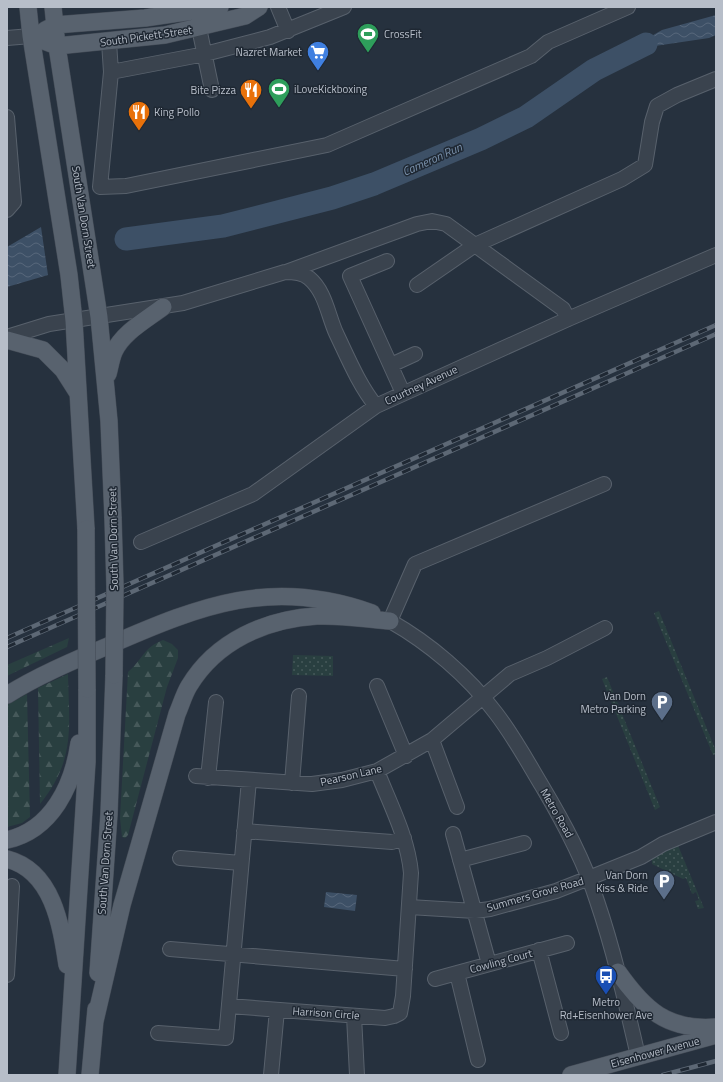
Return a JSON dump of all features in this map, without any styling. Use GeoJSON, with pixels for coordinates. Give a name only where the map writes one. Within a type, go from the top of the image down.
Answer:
{"type":"FeatureCollection","features":[{"type":"Feature","properties":{"kind":"main road"},"geometry":{"type":"LineString","coordinates":[[28,7],[31,36],[69,275],[74,320],[86,529],[87,762],[70,1009],[67,1075]]}},
{"type":"Feature","properties":{"kind":"main road","name":"South Van Dorn Street"},"geometry":{"type":"LineString","coordinates":[[53,7],[57,46],[99,317],[112,460],[115,587],[114,675],[109,814],[90,1075]]}},
{"type":"Feature","properties":{"kind":"main road","name":"South Pickett Street"},"geometry":{"type":"LineString","coordinates":[[31,36],[55,25],[145,18],[220,7]]}},
{"type":"Feature","properties":{"kind":"main road","name":"South Pickett Street"},"geometry":{"type":"LineString","coordinates":[[31,36],[57,46],[109,42],[165,35],[245,16],[259,7]]}},
{"type":"Feature","properties":{"kind":"main road"},"geometry":{"type":"LineString","coordinates":[[105,388],[113,353],[118,345],[134,329],[163,307]]}},
{"type":"Feature","properties":{"kind":"main road"},"geometry":{"type":"LineString","coordinates":[[7,340],[43,350],[63,370],[78,395]]}},
{"type":"Feature","properties":{"kind":"main road"},"geometry":{"type":"LineString","coordinates":[[12,691],[68,663],[165,621],[224,602],[274,596],[321,599],[353,606],[390,621]]}},
{"type":"Feature","properties":{"kind":"main road"},"geometry":{"type":"LineString","coordinates":[[95,1021],[122,905],[177,714],[188,687],[198,671],[211,657],[238,637],[273,623],[295,618],[318,616],[390,621]]}},
{"type":"Feature","properties":{"kind":"main road"},"geometry":{"type":"LineString","coordinates":[[7,840],[18,838],[30,832],[43,822],[56,807],[66,791],[73,772],[78,749],[87,689]]}},
{"type":"Feature","properties":{"kind":"main road"},"geometry":{"type":"LineString","coordinates":[[7,859],[24,866],[37,878],[54,904],[63,938],[70,1009]]}},
{"type":"Feature","properties":{"kind":"main road"},"geometry":{"type":"LineString","coordinates":[[618,972],[642,1003],[655,1013],[685,1026],[716,1027]]}},
{"type":"Feature","properties":{"kind":"main road","name":"Eisenhower Avenue"},"geometry":{"type":"LineString","coordinates":[[571,1075],[716,1035]]}},
{"type":"Feature","properties":{"kind":"street"},"geometry":{"type":"LineString","coordinates":[[278,7],[288,31]]}},
{"type":"Feature","properties":{"kind":"street"},"geometry":{"type":"LineString","coordinates":[[111,72],[204,54],[288,31],[344,7]]}},
{"type":"Feature","properties":{"kind":"street"},"geometry":{"type":"LineString","coordinates":[[109,42],[111,72],[100,187],[126,186],[327,146],[531,56],[548,42],[628,7]]}},
{"type":"Feature","properties":{"kind":"street"},"geometry":{"type":"LineString","coordinates":[[199,28],[212,90]]}},
{"type":"Feature","properties":{"kind":"street","name":"South Pickett Street"},"geometry":{"type":"LineString","coordinates":[[7,38],[31,36]]}},
{"type":"Feature","properties":{"kind":"street"},"geometry":{"type":"LineString","coordinates":[[417,285],[475,245],[622,179],[645,165],[652,122],[657,106],[677,95],[716,79]]}},
{"type":"Feature","properties":{"kind":"street"},"geometry":{"type":"LineString","coordinates":[[7,117],[14,202],[7,210]]}},
{"type":"Feature","properties":{"kind":"street"},"geometry":{"type":"LineString","coordinates":[[7,337],[49,324],[163,307],[285,272],[417,224],[432,221],[446,224],[563,310],[568,319]]}},
{"type":"Feature","properties":{"kind":"street","name":"Courtney Avenue"},"geometry":{"type":"LineString","coordinates":[[141,542],[252,494],[376,406],[568,319],[716,255]]}},
{"type":"Feature","properties":{"kind":"street"},"geometry":{"type":"LineString","coordinates":[[387,261],[350,276],[403,393]]}},
{"type":"Feature","properties":{"kind":"street"},"geometry":{"type":"LineString","coordinates":[[285,272],[296,273],[309,278],[320,292],[336,332],[352,365],[365,390],[376,406]]}},
{"type":"Feature","properties":{"kind":"street"},"geometry":{"type":"LineString","coordinates":[[391,365],[416,354]]}},
{"type":"Feature","properties":{"kind":"street"},"geometry":{"type":"LineString","coordinates":[[390,621],[415,564],[604,484]]}},
{"type":"Feature","properties":{"kind":"street","name":"Metro Road"},"geometry":{"type":"LineString","coordinates":[[390,621],[421,642],[455,670],[482,696],[511,734],[558,813],[590,878],[610,939],[638,1056]]}},
{"type":"Feature","properties":{"kind":"street","name":"Pearson Lane"},"geometry":{"type":"LineString","coordinates":[[216,702],[202,777],[312,784],[328,782],[377,771],[406,756],[432,740],[482,696],[510,674],[547,658],[605,628]]}},
{"type":"Feature","properties":{"kind":"street"},"geometry":{"type":"LineString","coordinates":[[377,686],[406,756]]}},
{"type":"Feature","properties":{"kind":"street"},"geometry":{"type":"LineString","coordinates":[[292,783],[299,696]]}},
{"type":"Feature","properties":{"kind":"street"},"geometry":{"type":"LineString","coordinates":[[432,740],[457,807]]}},
{"type":"Feature","properties":{"kind":"street","name":"Harrison Circle"},"geometry":{"type":"LineString","coordinates":[[229,1006],[385,1018],[394,1016],[400,1012],[405,969],[410,860],[404,838],[377,771]]}},
{"type":"Feature","properties":{"kind":"street"},"geometry":{"type":"LineString","coordinates":[[158,1033],[226,1038],[249,780]]}},
{"type":"Feature","properties":{"kind":"street","name":"Summers Grove Road"},"geometry":{"type":"LineString","coordinates":[[408,907],[474,911],[490,909],[556,891],[641,857],[663,844],[716,822]]}},
{"type":"Feature","properties":{"kind":"street"},"geometry":{"type":"LineString","coordinates":[[244,832],[392,842],[404,838]]}},
{"type":"Feature","properties":{"kind":"street"},"geometry":{"type":"LineString","coordinates":[[453,834],[488,964]]}},
{"type":"Feature","properties":{"kind":"street"},"geometry":{"type":"LineString","coordinates":[[460,860],[524,843]]}},
{"type":"Feature","properties":{"kind":"street"},"geometry":{"type":"LineString","coordinates":[[180,858],[241,863]]}},
{"type":"Feature","properties":{"kind":"street"},"geometry":{"type":"LineString","coordinates":[[7,975],[12,886]]}},
{"type":"Feature","properties":{"kind":"street","name":"Cowling Court"},"geometry":{"type":"LineString","coordinates":[[435,979],[567,943]]}},
{"type":"Feature","properties":{"kind":"street"},"geometry":{"type":"LineString","coordinates":[[170,949],[405,969]]}},
{"type":"Feature","properties":{"kind":"street"},"geometry":{"type":"LineString","coordinates":[[539,950],[561,1033]]}},
{"type":"Feature","properties":{"kind":"street"},"geometry":{"type":"LineString","coordinates":[[457,973],[478,1060]]}},
{"type":"Feature","properties":{"kind":"street"},"geometry":{"type":"LineString","coordinates":[[271,1075],[277,1010]]}},
{"type":"Feature","properties":{"kind":"street"},"geometry":{"type":"LineString","coordinates":[[354,1016],[357,1075]]}},
{"type":"Feature","properties":{"kind":"green space"},"geometry":{"type":"Polygon","coordinates":[[[659,611],[716,754],[713,755],[654,613],[659,611]]]}},
{"type":"Feature","properties":{"kind":"green space"},"geometry":{"type":"Polygon","coordinates":[[[69,638],[67,647],[7,676],[7,665],[69,638]]]}},
{"type":"Feature","properties":{"kind":"green space"},"geometry":{"type":"Polygon","coordinates":[[[163,640],[172,644],[178,650],[178,658],[167,687],[128,835],[125,838],[122,837],[120,818],[128,672],[151,646],[163,640]]]}},
{"type":"Feature","properties":{"kind":"green space"},"geometry":{"type":"Polygon","coordinates":[[[293,655],[333,656],[333,676],[292,675],[293,655]]]}},
{"type":"Feature","properties":{"kind":"green space"},"geometry":{"type":"Polygon","coordinates":[[[68,674],[69,726],[65,757],[52,788],[40,804],[38,688],[68,674]]]}},
{"type":"Feature","properties":{"kind":"green space"},"geometry":{"type":"Polygon","coordinates":[[[607,677],[660,807],[655,810],[602,679],[607,677]]]}},
{"type":"Feature","properties":{"kind":"green space"},"geometry":{"type":"Polygon","coordinates":[[[27,694],[30,817],[22,823],[7,827],[7,705],[27,694]]]}},
{"type":"Feature","properties":{"kind":"green space"},"geometry":{"type":"Polygon","coordinates":[[[677,843],[704,908],[698,909],[695,901],[699,900],[696,892],[692,894],[686,878],[683,879],[652,864],[652,859],[677,843]]]}},
{"type":"Feature","properties":{"kind":"water"},"geometry":{"type":"Polygon","coordinates":[[[716,15],[716,35],[709,38],[655,46],[618,59],[634,46],[662,30],[716,15]]]}},
{"type":"Feature","properties":{"kind":"water"},"geometry":{"type":"Polygon","coordinates":[[[41,227],[48,275],[7,287],[7,247],[41,227]]]}},
{"type":"Feature","properties":{"kind":"water"},"geometry":{"type":"Polygon","coordinates":[[[326,892],[357,895],[355,911],[324,907],[326,892]]]}},
{"type":"Feature","properties":{"kind":"waterway","name":"Cameron Run"},"geometry":{"type":"LineString","coordinates":[[126,239],[223,226],[332,198],[374,184],[481,139],[526,117],[594,70],[646,44]]}},
{"type":"Feature","properties":{"kind":"railway"},"geometry":{"type":"LineString","coordinates":[[7,638],[716,325]]}},
{"type":"Feature","properties":{"kind":"railway"},"geometry":{"type":"LineString","coordinates":[[7,647],[716,334]]}},
{"type":"Feature","properties":{"kind":"railway"},"geometry":{"type":"LineString","coordinates":[[663,1075],[716,1061]]}},
{"type":"Feature","properties":{"kind":"place","name":"CrossFit"},"geometry":{"type":"Point","coordinates":[368,54]}},
{"type":"Feature","properties":{"kind":"place","name":"Nazret Market"},"geometry":{"type":"Point","coordinates":[318,72]}},
{"type":"Feature","properties":{"kind":"place","name":"iLoveKickboxing"},"geometry":{"type":"Point","coordinates":[279,108]}},
{"type":"Feature","properties":{"kind":"place","name":"Bite Pizza"},"geometry":{"type":"Point","coordinates":[251,110]}},
{"type":"Feature","properties":{"kind":"place","name":"King Pollo"},"geometry":{"type":"Point","coordinates":[139,132]}},
{"type":"Feature","properties":{"kind":"place","name":"Van Dorn Metro Parking"},"geometry":{"type":"Point","coordinates":[662,722]}},
{"type":"Feature","properties":{"kind":"place","name":"Van Dorn Kiss & Ride"},"geometry":{"type":"Point","coordinates":[664,900]}},
{"type":"Feature","properties":{"kind":"place","name":"Metro Rd+Eisenhower Ave"},"geometry":{"type":"Point","coordinates":[606,996]}}]}
